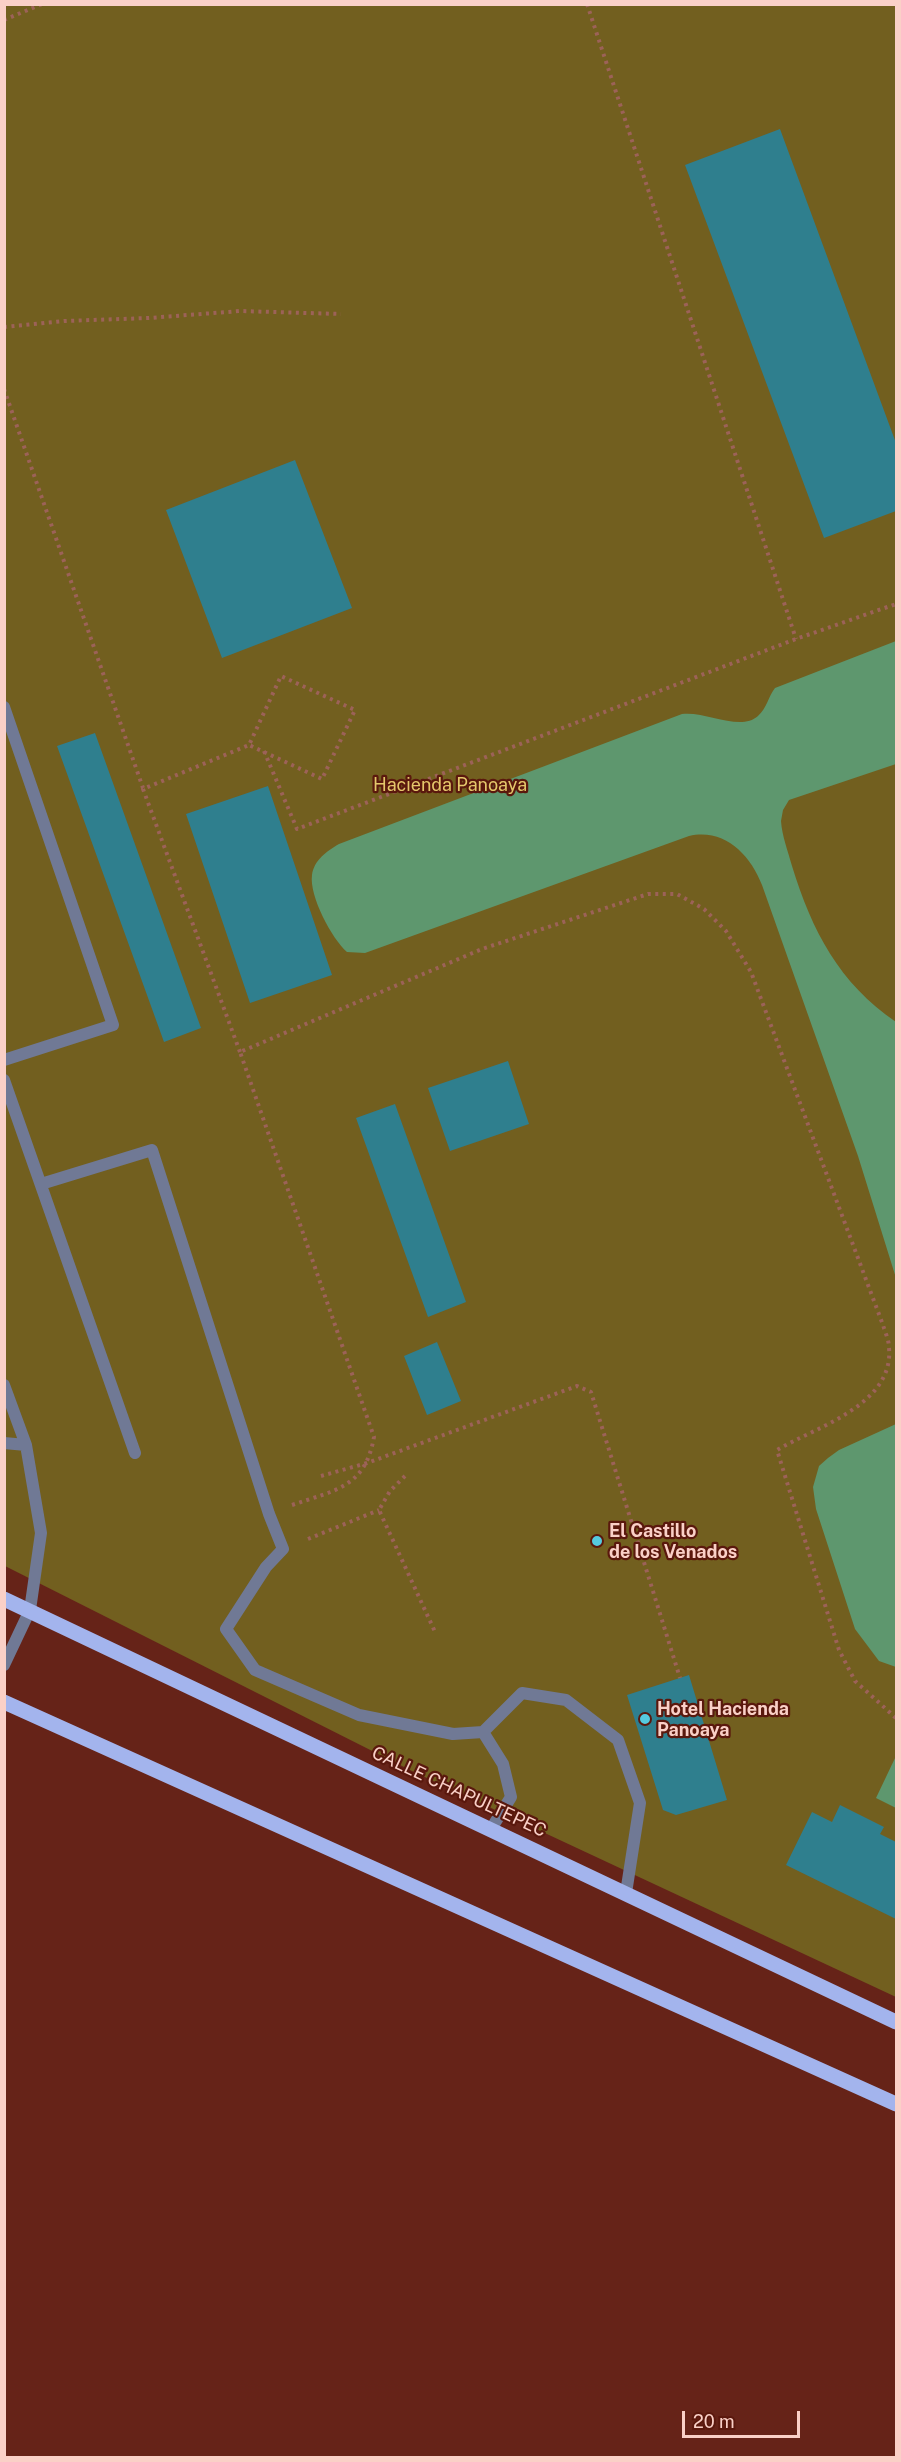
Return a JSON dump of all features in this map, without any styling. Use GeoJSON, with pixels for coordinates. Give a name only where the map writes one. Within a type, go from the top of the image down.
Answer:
{"type":"FeatureCollection","features":[{"type":"Feature","properties":{"kind":"main road","name":"CALLE CHAPULTEPEC"},"geometry":{"type":"LineString","coordinates":[[4,1599],[897,2022]]}},
{"type":"Feature","properties":{"kind":"main road"},"geometry":{"type":"LineString","coordinates":[[4,1702],[897,2104]]}},
{"type":"Feature","properties":{"kind":"lane"},"geometry":{"type":"LineString","coordinates":[[4,707],[112,1025],[4,1060]]}},
{"type":"Feature","properties":{"kind":"lane"},"geometry":{"type":"LineString","coordinates":[[4,1080],[135,1453]]}},
{"type":"Feature","properties":{"kind":"lane"},"geometry":{"type":"LineString","coordinates":[[41,1184],[152,1150],[269,1514],[283,1549],[266,1567],[226,1629],[255,1670],[359,1715],[453,1734],[483,1732],[522,1693],[566,1700],[618,1740],[640,1803],[626,1893]]}},
{"type":"Feature","properties":{"kind":"lane"},"geometry":{"type":"LineString","coordinates":[[4,1385],[26,1445],[41,1533],[30,1610],[4,1665]]}},
{"type":"Feature","properties":{"kind":"lane"},"geometry":{"type":"LineString","coordinates":[[4,1443],[26,1445]]}},
{"type":"Feature","properties":{"kind":"lane"},"geometry":{"type":"LineString","coordinates":[[483,1732],[503,1764],[512,1797],[491,1829]]}},
{"type":"Feature","properties":{"kind":"path"},"geometry":{"type":"LineString","coordinates":[[4,20],[42,4]]}},
{"type":"Feature","properties":{"kind":"path"},"geometry":{"type":"LineString","coordinates":[[587,4],[796,639]]}},
{"type":"Feature","properties":{"kind":"path"},"geometry":{"type":"LineString","coordinates":[[4,327],[64,321],[149,318],[240,311],[341,314]]}},
{"type":"Feature","properties":{"kind":"path"},"geometry":{"type":"LineString","coordinates":[[4,389],[143,789],[240,1052],[374,1437],[367,1463],[350,1484],[269,1514]]}},
{"type":"Feature","properties":{"kind":"path"},"geometry":{"type":"LineString","coordinates":[[264,751],[297,830],[796,639],[897,604]]}},
{"type":"Feature","properties":{"kind":"path"},"geometry":{"type":"LineString","coordinates":[[143,789],[249,745],[281,676],[355,710],[322,779],[249,745]]}},
{"type":"Feature","properties":{"kind":"path"},"geometry":{"type":"LineString","coordinates":[[240,1052],[482,950],[648,894],[677,894],[704,909],[726,931],[751,972],[883,1325],[889,1348],[885,1376],[872,1394],[846,1415],[777,1450],[839,1650],[855,1681],[897,1718]]}},
{"type":"Feature","properties":{"kind":"path"},"geometry":{"type":"LineString","coordinates":[[321,1476],[367,1463],[577,1386],[591,1392],[680,1678]]}},
{"type":"Feature","properties":{"kind":"path"},"geometry":{"type":"LineString","coordinates":[[283,1549],[379,1510],[390,1491],[405,1476]]}},
{"type":"Feature","properties":{"kind":"path"},"geometry":{"type":"LineString","coordinates":[[379,1510],[435,1634]]}},
{"type":"Feature","properties":{"kind":"green space","name":"Hacienda Panoaya"},"geometry":{"type":"Polygon","coordinates":[[[4,5],[896,5],[896,1997],[412,1771],[5,1566],[4,5]]]}},
{"type":"Feature","properties":{"kind":"shaded area"},"geometry":{"type":"Polygon","coordinates":[[[896,641],[896,764],[789,800],[783,810],[781,821],[785,844],[800,890],[830,954],[859,990],[896,1022],[896,1278],[858,1156],[762,885],[750,863],[734,846],[713,836],[689,836],[365,953],[347,952],[341,946],[318,905],[312,875],[318,860],[339,844],[682,714],[702,715],[733,722],[751,720],[761,713],[775,688],[896,641]]]}},
{"type":"Feature","properties":{"kind":"shaded area"},"geometry":{"type":"Polygon","coordinates":[[[896,1424],[896,1667],[879,1661],[855,1629],[816,1509],[813,1487],[819,1466],[828,1458],[839,1450],[896,1424]]]}},
{"type":"Feature","properties":{"kind":"shaded area"},"geometry":{"type":"Polygon","coordinates":[[[896,1756],[896,1808],[876,1798],[896,1756]]]}},
{"type":"Feature","properties":{"kind":"building"},"geometry":{"type":"Polygon","coordinates":[[[780,129],[896,443],[896,511],[824,538],[685,165],[780,129]]]}},
{"type":"Feature","properties":{"kind":"building"},"geometry":{"type":"Polygon","coordinates":[[[295,460],[352,608],[222,658],[166,510],[295,460]]]}},
{"type":"Feature","properties":{"kind":"building"},"geometry":{"type":"Polygon","coordinates":[[[95,733],[201,1028],[164,1042],[57,746],[95,733]]]}},
{"type":"Feature","properties":{"kind":"building"},"geometry":{"type":"Polygon","coordinates":[[[268,786],[332,975],[250,1003],[186,814],[268,786]]]}},
{"type":"Feature","properties":{"kind":"building"},"geometry":{"type":"Polygon","coordinates":[[[508,1061],[529,1124],[450,1151],[428,1088],[508,1061]]]}},
{"type":"Feature","properties":{"kind":"building"},"geometry":{"type":"Polygon","coordinates":[[[395,1104],[466,1302],[428,1317],[356,1118],[395,1104]]]}},
{"type":"Feature","properties":{"kind":"building"},"geometry":{"type":"Polygon","coordinates":[[[437,1342],[461,1401],[427,1415],[404,1356],[437,1342]]]}},
{"type":"Feature","properties":{"kind":"building"},"geometry":{"type":"Polygon","coordinates":[[[689,1675],[727,1800],[676,1815],[663,1810],[627,1695],[689,1675]]]}},
{"type":"Feature","properties":{"kind":"building"},"geometry":{"type":"Polygon","coordinates":[[[840,1805],[884,1827],[880,1834],[896,1842],[896,1919],[786,1865],[812,1812],[832,1822],[840,1805]]]}},
{"type":"Feature","properties":{"kind":"place","name":"El Castillo de los Venados"},"geometry":{"type":"Point","coordinates":[597,1541]}},
{"type":"Feature","properties":{"kind":"place","name":"Hotel Hacienda Panoaya"},"geometry":{"type":"Point","coordinates":[645,1719]}}]}
